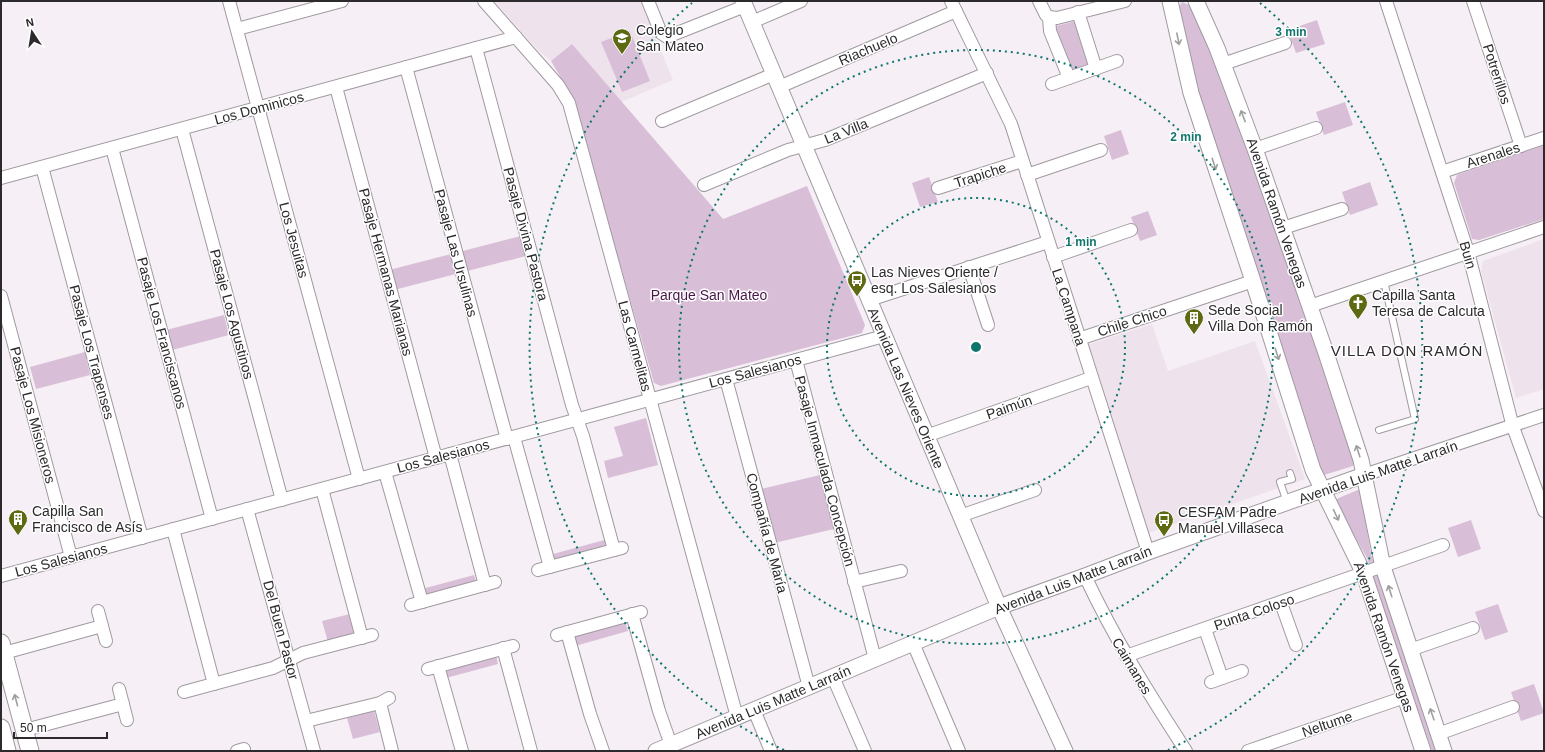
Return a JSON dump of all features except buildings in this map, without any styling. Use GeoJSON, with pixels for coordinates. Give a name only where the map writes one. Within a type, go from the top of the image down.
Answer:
{"type":"FeatureCollection","features":[{"type":"Feature","properties":{"kind":"main road"},"geometry":{"type":"LineString","coordinates":[[2,648],[30,751]]}},
{"type":"Feature","properties":{"kind":"main road"},"geometry":{"type":"LineString","coordinates":[[1,728],[7,751]]}},
{"type":"Feature","properties":{"kind":"street","name":"Los Jesuitas"},"geometry":{"type":"LineString","coordinates":[[229,1],[359,479]]}},
{"type":"Feature","properties":{"kind":"street"},"geometry":{"type":"LineString","coordinates":[[237,29],[342,1]]}},
{"type":"Feature","properties":{"kind":"street","name":"Las Carmelitas"},"geometry":{"type":"LineString","coordinates":[[484,1],[558,85],[569,103],[737,717]]}},
{"type":"Feature","properties":{"kind":"street"},"geometry":{"type":"LineString","coordinates":[[648,1],[661,33],[667,38],[744,3]]}},
{"type":"Feature","properties":{"kind":"street"},"geometry":{"type":"LineString","coordinates":[[752,22],[801,1]]}},
{"type":"Feature","properties":{"kind":"street"},"geometry":{"type":"LineString","coordinates":[[1039,1],[1049,18],[1050,31],[1069,78]]}},
{"type":"Feature","properties":{"kind":"street"},"geometry":{"type":"LineString","coordinates":[[1049,18],[1056,18],[1125,1]]}},
{"type":"Feature","properties":{"kind":"street","name":"Avenida Ramón Venegas"},"geometry":{"type":"LineString","coordinates":[[1170,1],[1191,93],[1313,470],[1364,574],[1424,751]]}},
{"type":"Feature","properties":{"kind":"street","name":"Avenida Ramón Venegas"},"geometry":{"type":"LineString","coordinates":[[1196,1],[1223,64],[1255,148],[1310,306],[1364,475],[1383,567],[1444,751]]}},
{"type":"Feature","properties":{"kind":"street","name":"Buin"},"geometry":{"type":"LineString","coordinates":[[1386,1],[1468,252],[1513,427],[1544,511]]}},
{"type":"Feature","properties":{"kind":"street","name":"Potrerillos"},"geometry":{"type":"LineString","coordinates":[[1473,1],[1521,146]]}},
{"type":"Feature","properties":{"kind":"street","name":"Avenida Las Nieves Oriente"},"geometry":{"type":"LineString","coordinates":[[744,3],[999,607],[1065,751]]}},
{"type":"Feature","properties":{"kind":"street","name":"La Campana"},"geometry":{"type":"LineString","coordinates":[[954,6],[1007,114],[1148,552]]}},
{"type":"Feature","properties":{"kind":"street","name":"Riachuelo"},"geometry":{"type":"LineString","coordinates":[[662,121],[777,80],[954,6]]}},
{"type":"Feature","properties":{"kind":"street"},"geometry":{"type":"LineString","coordinates":[[1078,12],[1096,69]]}},
{"type":"Feature","properties":{"kind":"street","name":"Los Dominicos"},"geometry":{"type":"LineString","coordinates":[[1,178],[516,37]]}},
{"type":"Feature","properties":{"kind":"street"},"geometry":{"type":"LineString","coordinates":[[1223,64],[1285,43]]}},
{"type":"Feature","properties":{"kind":"street","name":"Pasaje Divina Pastora"},"geometry":{"type":"LineString","coordinates":[[476,48],[572,405],[618,549],[544,569]]}},
{"type":"Feature","properties":{"kind":"street"},"geometry":{"type":"LineString","coordinates":[[1052,84],[1117,61]]}},
{"type":"Feature","properties":{"kind":"street","name":"Pasaje Las Ursulinas"},"geometry":{"type":"LineString","coordinates":[[406,68],[511,438],[544,569]]}},
{"type":"Feature","properties":{"kind":"street","name":"La Villa"},"geometry":{"type":"LineString","coordinates":[[704,185],[788,150],[825,140],[987,73]]}},
{"type":"Feature","properties":{"kind":"street","name":"Pasaje Hermanas Marianas"},"geometry":{"type":"LineString","coordinates":[[336,87],[436,458]]}},
{"type":"Feature","properties":{"kind":"street"},"geometry":{"type":"LineString","coordinates":[[1255,148],[1316,128]]}},
{"type":"Feature","properties":{"kind":"street","name":"Pasaje Los Agustinos"},"geometry":{"type":"LineString","coordinates":[[182,129],[282,500]]}},
{"type":"Feature","properties":{"kind":"street","name":"Arenales"},"geometry":{"type":"LineString","coordinates":[[1442,172],[1544,138]]}},
{"type":"Feature","properties":{"kind":"street","name":"Pasaje Los Franciscanos"},"geometry":{"type":"LineString","coordinates":[[112,148],[212,518]]}},
{"type":"Feature","properties":{"kind":"street"},"geometry":{"type":"LineString","coordinates":[[1027,175],[1101,150]]}},
{"type":"Feature","properties":{"kind":"street","name":"Trapiche"},"geometry":{"type":"LineString","coordinates":[[938,188],[1022,161]]}},
{"type":"Feature","properties":{"kind":"street","name":"Pasaje Los Trapenses"},"geometry":{"type":"LineString","coordinates":[[42,167],[142,538]]}},
{"type":"Feature","properties":{"kind":"street"},"geometry":{"type":"LineString","coordinates":[[1283,228],[1342,209]]}},
{"type":"Feature","properties":{"kind":"street"},"geometry":{"type":"LineString","coordinates":[[1310,306],[1544,227]]}},
{"type":"Feature","properties":{"kind":"street"},"geometry":{"type":"LineString","coordinates":[[1053,257],[1131,230]]}},
{"type":"Feature","properties":{"kind":"street"},"geometry":{"type":"LineString","coordinates":[[869,300],[1048,242]]}},
{"type":"Feature","properties":{"kind":"street"},"geometry":{"type":"LineString","coordinates":[[969,268],[988,325]]}},
{"type":"Feature","properties":{"kind":"street","name":"Chile Chico"},"geometry":{"type":"LineString","coordinates":[[1079,339],[1253,281]]}},
{"type":"Feature","properties":{"kind":"street","name":"Pasaje Los Misioneros"},"geometry":{"type":"LineString","coordinates":[[1,296],[71,557]]}},
{"type":"Feature","properties":{"kind":"street","name":"Los Salesianos"},"geometry":{"type":"LineString","coordinates":[[1,576],[884,336]]}},
{"type":"Feature","properties":{"kind":"street","name":"Pasaje Inmaculada Concepción"},"geometry":{"type":"LineString","coordinates":[[796,360],[875,659]]}},
{"type":"Feature","properties":{"kind":"street","name":"Paimún"},"geometry":{"type":"LineString","coordinates":[[926,436],[1091,378]]}},
{"type":"Feature","properties":{"kind":"street","name":"Compañía de María"},"geometry":{"type":"LineString","coordinates":[[726,379],[809,687]]}},
{"type":"Feature","properties":{"kind":"street","name":"Avenida Luis Matte Larraín"},"geometry":{"type":"LineString","coordinates":[[656,751],[677,746],[737,717],[999,607],[1364,475],[1544,416]]}},
{"type":"Feature","properties":{"kind":"street"},"geometry":{"type":"LineString","coordinates":[[386,472],[416,604],[490,583],[450,454]]}},
{"type":"Feature","properties":{"kind":"street"},"geometry":{"type":"LineString","coordinates":[[184,692],[273,668],[303,653],[367,637],[322,489]]}},
{"type":"Feature","properties":{"kind":"street"},"geometry":{"type":"LineString","coordinates":[[960,516],[1035,490]]}},
{"type":"Feature","properties":{"kind":"street","name":"Del Buen Pastor"},"geometry":{"type":"LineString","coordinates":[[247,509],[314,751]]}},
{"type":"Feature","properties":{"kind":"street"},"geometry":{"type":"LineString","coordinates":[[173,529],[214,684]]}},
{"type":"Feature","properties":{"kind":"street","name":"Punta Coloso"},"geometry":{"type":"LineString","coordinates":[[1126,656],[1364,574],[1442,545]]}},
{"type":"Feature","properties":{"kind":"street","name":"Pasaje Inmaculada Concepción"},"geometry":{"type":"LineString","coordinates":[[854,582],[901,571]]}},
{"type":"Feature","properties":{"kind":"street","name":"Caimanes"},"geometry":{"type":"LineString","coordinates":[[1085,576],[1126,656],[1186,751]]}},
{"type":"Feature","properties":{"kind":"street"},"geometry":{"type":"LineString","coordinates":[[1281,602],[1296,645]]}},
{"type":"Feature","properties":{"kind":"street"},"geometry":{"type":"LineString","coordinates":[[98,611],[106,641]]}},
{"type":"Feature","properties":{"kind":"street"},"geometry":{"type":"LineString","coordinates":[[603,751],[562,633],[637,613],[655,699],[677,746]]}},
{"type":"Feature","properties":{"kind":"street"},"geometry":{"type":"LineString","coordinates":[[2,648],[102,626]]}},
{"type":"Feature","properties":{"kind":"street"},"geometry":{"type":"LineString","coordinates":[[1410,650],[1473,628]]}},
{"type":"Feature","properties":{"kind":"street"},"geometry":{"type":"LineString","coordinates":[[1205,629],[1216,680],[1242,671]]}},
{"type":"Feature","properties":{"kind":"street"},"geometry":{"type":"LineString","coordinates":[[914,643],[959,751]]}},
{"type":"Feature","properties":{"kind":"street"},"geometry":{"type":"LineString","coordinates":[[462,751],[433,668],[508,647],[531,751]]}},
{"type":"Feature","properties":{"kind":"street"},"geometry":{"type":"LineString","coordinates":[[833,677],[865,751]]}},
{"type":"Feature","properties":{"kind":"street"},"geometry":{"type":"LineString","coordinates":[[119,689],[127,720]]}},
{"type":"Feature","properties":{"kind":"street","name":"Neltume"},"geometry":{"type":"LineString","coordinates":[[1248,751],[1405,697]]}},
{"type":"Feature","properties":{"kind":"street"},"geometry":{"type":"LineString","coordinates":[[306,721],[384,701],[392,751]]}},
{"type":"Feature","properties":{"kind":"street"},"geometry":{"type":"LineString","coordinates":[[25,730],[123,704]]}},
{"type":"Feature","properties":{"kind":"street"},"geometry":{"type":"LineString","coordinates":[[1438,734],[1514,706]]}},
{"type":"Feature","properties":{"kind":"street"},"geometry":{"type":"LineString","coordinates":[[754,710],[771,751]]}},
{"type":"Feature","properties":{"kind":"lane"},"geometry":{"type":"LineString","coordinates":[[1379,430],[1415,419],[1384,281]]}},
{"type":"Feature","properties":{"kind":"lane"},"geometry":{"type":"LineString","coordinates":[[1287,503],[1280,482],[1292,479],[1290,473]]}},
{"type":"Feature","properties":{"kind":"shaded area","name":"Colegio San Mateo"},"geometry":{"type":"Polygon","coordinates":[[[494,1],[640,1],[673,80],[621,102],[572,44],[551,61],[537,49],[494,1]]]}},
{"type":"Feature","properties":{"kind":"shaded area"},"geometry":{"type":"Polygon","coordinates":[[[1544,239],[1544,389],[1516,398],[1481,271],[1483,261],[1544,239]]]}},
{"type":"Feature","properties":{"kind":"shaded area"},"geometry":{"type":"Polygon","coordinates":[[[1152,324],[1168,371],[1255,341],[1305,479],[1148,533],[1087,345],[1152,324]]]}},
{"type":"Feature","properties":{"kind":"green space"},"geometry":{"type":"Polygon","coordinates":[[[1182,2],[1191,6],[1224,72],[1354,458],[1353,466],[1324,475],[1320,468],[1192,85],[1177,10],[1182,2]]]}},
{"type":"Feature","properties":{"kind":"green space"},"geometry":{"type":"Polygon","coordinates":[[[1317,20],[1325,44],[1296,53],[1288,30],[1317,20]]]}},
{"type":"Feature","properties":{"kind":"green space"},"geometry":{"type":"Polygon","coordinates":[[[1076,21],[1090,66],[1072,71],[1057,36],[1056,26],[1076,21]]]}},
{"type":"Feature","properties":{"kind":"green space"},"geometry":{"type":"Polygon","coordinates":[[[630,31],[650,81],[622,92],[601,42],[630,31]]]}},
{"type":"Feature","properties":{"kind":"green space","name":"Parque San Mateo"},"geometry":{"type":"Polygon","coordinates":[[[572,44],[723,219],[807,186],[865,325],[862,333],[661,386],[654,383],[572,97],[551,61],[572,44]]]}},
{"type":"Feature","properties":{"kind":"green space"},"geometry":{"type":"Polygon","coordinates":[[[1345,102],[1353,125],[1324,135],[1316,112],[1345,102]]]}},
{"type":"Feature","properties":{"kind":"green space"},"geometry":{"type":"Polygon","coordinates":[[[1121,130],[1129,154],[1112,160],[1104,136],[1121,130]]]}},
{"type":"Feature","properties":{"kind":"green space"},"geometry":{"type":"Polygon","coordinates":[[[1544,145],[1544,219],[1479,240],[1472,239],[1454,183],[1457,175],[1544,145]]]}},
{"type":"Feature","properties":{"kind":"green space"},"geometry":{"type":"Polygon","coordinates":[[[929,177],[938,202],[920,207],[912,183],[929,177]]]}},
{"type":"Feature","properties":{"kind":"green space"},"geometry":{"type":"Polygon","coordinates":[[[1370,182],[1378,205],[1350,215],[1342,192],[1370,182]]]}},
{"type":"Feature","properties":{"kind":"green space"},"geometry":{"type":"Polygon","coordinates":[[[1148,211],[1157,235],[1140,241],[1131,217],[1148,211]]]}},
{"type":"Feature","properties":{"kind":"green space"},"geometry":{"type":"Polygon","coordinates":[[[521,236],[526,256],[394,290],[389,270],[521,236]]]}},
{"type":"Feature","properties":{"kind":"green space"},"geometry":{"type":"Polygon","coordinates":[[[224,315],[229,335],[172,350],[166,330],[224,315]]]}},
{"type":"Feature","properties":{"kind":"green space"},"geometry":{"type":"Polygon","coordinates":[[[85,352],[90,375],[36,389],[30,367],[85,352]]]}},
{"type":"Feature","properties":{"kind":"green space"},"geometry":{"type":"Polygon","coordinates":[[[646,418],[658,465],[608,478],[604,461],[623,456],[614,427],[646,418]]]}},
{"type":"Feature","properties":{"kind":"green space"},"geometry":{"type":"Polygon","coordinates":[[[820,475],[834,529],[774,543],[761,489],[820,475]]]}},
{"type":"Feature","properties":{"kind":"green space"},"geometry":{"type":"Polygon","coordinates":[[[1360,489],[1371,554],[1437,751],[1432,751],[1367,558],[1334,500],[1360,489]]]}},
{"type":"Feature","properties":{"kind":"green space"},"geometry":{"type":"Polygon","coordinates":[[[1471,520],[1481,549],[1458,557],[1448,528],[1471,520]]]}},
{"type":"Feature","properties":{"kind":"green space"},"geometry":{"type":"Polygon","coordinates":[[[608,539],[611,548],[555,563],[553,554],[608,539]]]}},
{"type":"Feature","properties":{"kind":"green space"},"geometry":{"type":"Polygon","coordinates":[[[474,575],[477,584],[424,598],[422,589],[474,575]]]}},
{"type":"Feature","properties":{"kind":"green space"},"geometry":{"type":"Polygon","coordinates":[[[1498,604],[1508,632],[1485,640],[1475,612],[1498,604]]]}},
{"type":"Feature","properties":{"kind":"green space"},"geometry":{"type":"Polygon","coordinates":[[[350,614],[355,635],[328,642],[322,621],[350,614]]]}},
{"type":"Feature","properties":{"kind":"green space"},"geometry":{"type":"Polygon","coordinates":[[[625,622],[628,631],[575,646],[573,636],[625,622]]]}},
{"type":"Feature","properties":{"kind":"green space"},"geometry":{"type":"Polygon","coordinates":[[[496,655],[498,664],[446,678],[443,669],[496,655]]]}},
{"type":"Feature","properties":{"kind":"green space"},"geometry":{"type":"Polygon","coordinates":[[[1534,684],[1544,713],[1521,721],[1511,692],[1534,684]]]}},
{"type":"Feature","properties":{"kind":"green space"},"geometry":{"type":"Polygon","coordinates":[[[374,711],[380,732],[353,739],[347,718],[374,711]]]}},
{"type":"Feature","properties":{"kind":"place","name":"Colegio San Mateo"},"geometry":{"type":"Point","coordinates":[622,55]}},
{"type":"Feature","properties":{"kind":"place","name":"Las Nieves Oriente / esq. Los Salesianos"},"geometry":{"type":"Point","coordinates":[857,297]}},
{"type":"Feature","properties":{"kind":"place","name":"Capilla Santa Teresa de Calcuta"},"geometry":{"type":"Point","coordinates":[1358,320]}},
{"type":"Feature","properties":{"kind":"place","name":"Sede Social Villa Don Ramón"},"geometry":{"type":"Point","coordinates":[1194,335]}},
{"type":"Feature","properties":{"kind":"place","name":"Capilla San Francisco de Asís"},"geometry":{"type":"Point","coordinates":[18,536]}},
{"type":"Feature","properties":{"kind":"place","name":"CESFAM Padre Manuel Villaseca"},"geometry":{"type":"Point","coordinates":[1164,537]}},
{"type":"Feature","properties":{"kind":"district","name":"VILLA DON RAMÓN"},"geometry":{"type":"Point","coordinates":[1407,350]}}]}
